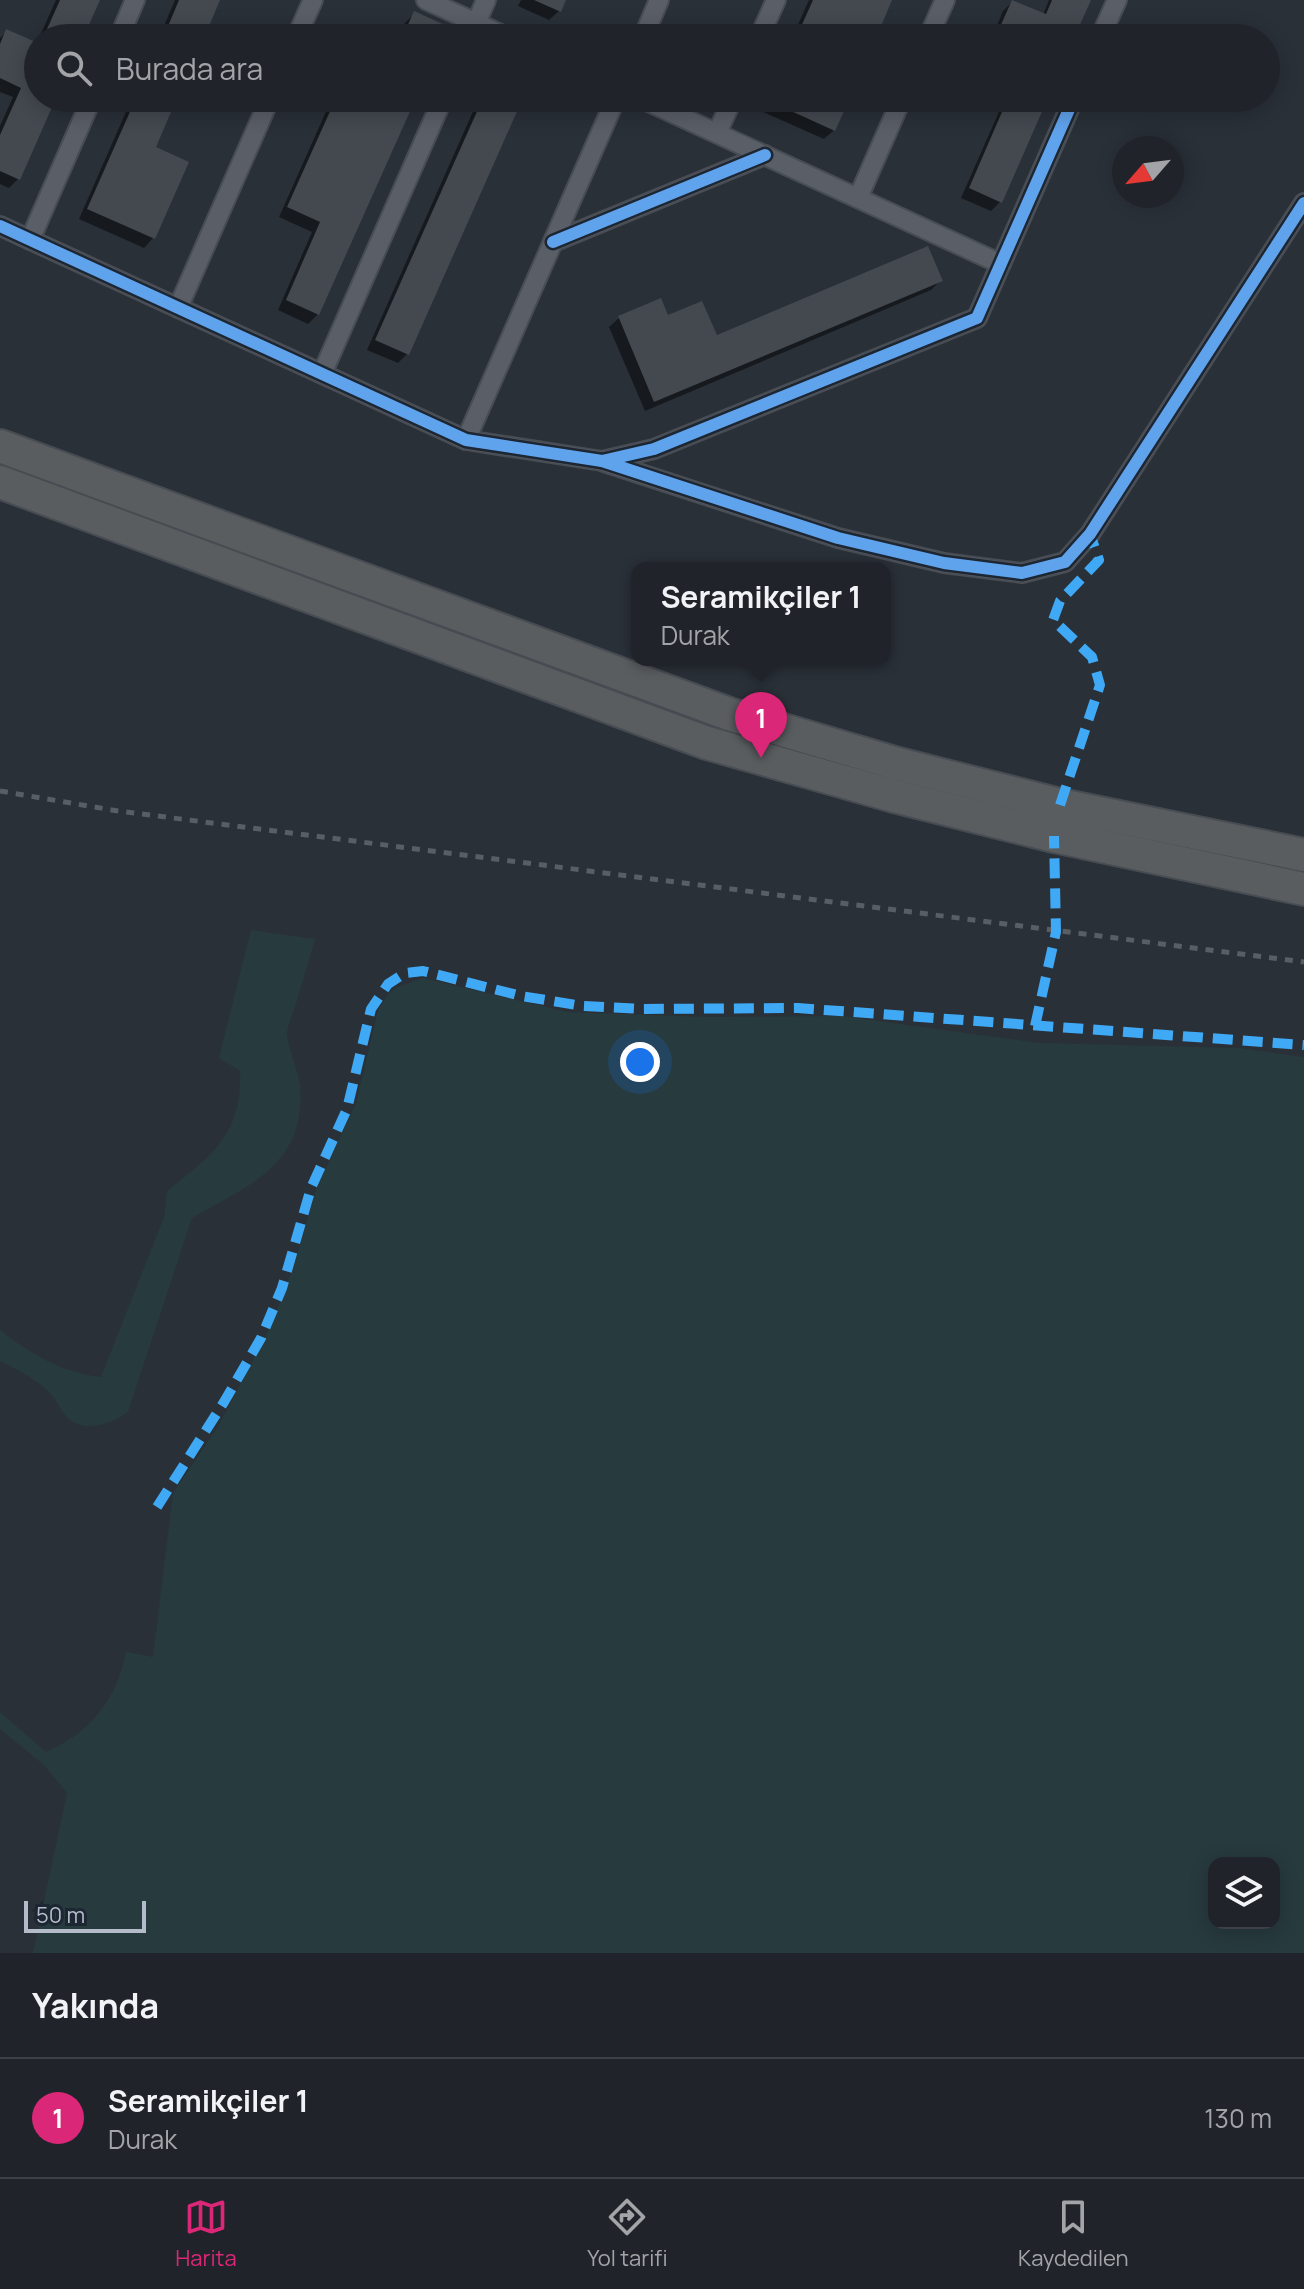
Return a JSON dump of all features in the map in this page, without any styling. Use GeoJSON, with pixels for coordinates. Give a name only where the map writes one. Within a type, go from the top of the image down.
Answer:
{"type":"FeatureCollection","features":[{"type":"Feature","properties":{"kind":"highway"},"geometry":{"type":"LineString","coordinates":[[0,446],[729,714],[898,764],[1060,805],[1304,855]]}},
{"type":"Feature","properties":{"kind":"highway"},"geometry":{"type":"LineString","coordinates":[[0,482],[707,743],[894,796],[1054,836],[1304,889]]}},
{"type":"Feature","properties":{"kind":"street"},"geometry":{"type":"LineString","coordinates":[[125,24],[135,0]]}},
{"type":"Feature","properties":{"kind":"street"},"geometry":{"type":"LineString","coordinates":[[302,24],[313,0]]}},
{"type":"Feature","properties":{"kind":"street"},"geometry":{"type":"LineString","coordinates":[[426,0],[464,24]]}},
{"type":"Feature","properties":{"kind":"street"},"geometry":{"type":"LineString","coordinates":[[476,24],[486,0]]}},
{"type":"Feature","properties":{"kind":"street"},"geometry":{"type":"LineString","coordinates":[[649,24],[659,0]]}},
{"type":"Feature","properties":{"kind":"street"},"geometry":{"type":"LineString","coordinates":[[765,24],[776,0]]}},
{"type":"Feature","properties":{"kind":"street"},"geometry":{"type":"LineString","coordinates":[[934,24],[945,0]]}},
{"type":"Feature","properties":{"kind":"street"},"geometry":{"type":"LineString","coordinates":[[1106,24],[1117,0]]}},
{"type":"Feature","properties":{"kind":"street"},"geometry":{"type":"LineString","coordinates":[[30,240],[86,112]]}},
{"type":"Feature","properties":{"kind":"street"},"geometry":{"type":"LineString","coordinates":[[178,308],[264,112]]}},
{"type":"Feature","properties":{"kind":"street"},"geometry":{"type":"LineString","coordinates":[[322,374],[437,112]]}},
{"type":"Feature","properties":{"kind":"street"},"geometry":{"type":"LineString","coordinates":[[466,440],[610,112]]}},
{"type":"Feature","properties":{"kind":"street"},"geometry":{"type":"LineString","coordinates":[[671,112],[1001,264]]}},
{"type":"Feature","properties":{"kind":"street"},"geometry":{"type":"LineString","coordinates":[[717,133],[727,112]]}},
{"type":"Feature","properties":{"kind":"street"},"geometry":{"type":"LineString","coordinates":[[858,198],[896,112]]}},
{"type":"Feature","properties":{"kind":"street"},"geometry":{"type":"LineString","coordinates":[[602,461],[654,449],[977,318],[1068,112]]}},
{"type":"Feature","properties":{"kind":"street"},"geometry":{"type":"LineString","coordinates":[[553,242],[765,155]]}},
{"type":"Feature","properties":{"kind":"street"},"geometry":{"type":"LineString","coordinates":[[0,226],[466,440],[602,461],[838,538],[944,563],[1022,573],[1065,562],[1090,534],[1304,203]]}},
{"type":"Feature","properties":{"kind":"green space"},"geometry":{"type":"Polygon","coordinates":[[[251,930],[315,939],[287,1033],[300,1086],[294,1135],[284,1154],[253,1183],[192,1218],[128,1412],[99,1425],[75,1423],[44,1387],[0,1361],[0,1330],[48,1361],[101,1377],[164,1217],[167,1191],[221,1142],[236,1111],[240,1071],[219,1058],[251,930]]]}},
{"type":"Feature","properties":{"kind":"green space"},"geometry":{"type":"Polygon","coordinates":[[[423,978],[568,1012],[709,1017],[841,1016],[1040,1043],[1239,1048],[1304,1057],[1304,1953],[33,1953],[67,1793],[44,1765],[0,1729],[0,1712],[46,1752],[76,1735],[99,1712],[116,1685],[126,1652],[153,1657],[173,1493],[219,1425],[272,1323],[295,1262],[316,1189],[356,1103],[378,1010],[389,993],[423,978]]]}},
{"type":"Feature","properties":{"kind":"building"},"geometry":{"type":"Polygon","coordinates":[[[60,0],[100,0],[89,24],[49,24],[60,0]]]}},
{"type":"Feature","properties":{"kind":"building"},"geometry":{"type":"Polygon","coordinates":[[[179,0],[220,0],[210,24],[169,24],[179,0]]]}},
{"type":"Feature","properties":{"kind":"building"},"geometry":{"type":"Polygon","coordinates":[[[534,0],[566,0],[561,12],[534,0]]]}},
{"type":"Feature","properties":{"kind":"building"},"geometry":{"type":"Polygon","coordinates":[[[813,0],[892,0],[882,24],[802,24],[813,0]]]}},
{"type":"Feature","properties":{"kind":"building"},"geometry":{"type":"Polygon","coordinates":[[[1012,0],[1046,14],[1052,0],[1091,0],[1080,24],[1001,24],[1012,0]]]}},
{"type":"Feature","properties":{"kind":"building"},"geometry":{"type":"Polygon","coordinates":[[[414,11],[443,24],[408,24],[414,11]]]}},
{"type":"Feature","properties":{"kind":"building"},"geometry":{"type":"Polygon","coordinates":[[[6,29],[24,37],[24,112],[50,112],[20,180],[0,171],[0,135],[21,88],[0,78],[0,44],[6,29]]]}},
{"type":"Feature","properties":{"kind":"building"},"geometry":{"type":"Polygon","coordinates":[[[130,112],[171,112],[156,147],[189,162],[155,239],[87,209],[130,112]]]}},
{"type":"Feature","properties":{"kind":"building"},"geometry":{"type":"Polygon","coordinates":[[[330,112],[410,112],[319,315],[286,300],[320,222],[287,207],[330,112]]]}},
{"type":"Feature","properties":{"kind":"building"},"geometry":{"type":"Polygon","coordinates":[[[477,112],[517,112],[409,355],[375,340],[477,112]]]}},
{"type":"Feature","properties":{"kind":"building"},"geometry":{"type":"Polygon","coordinates":[[[793,112],[844,112],[835,131],[793,112]]]}},
{"type":"Feature","properties":{"kind":"building"},"geometry":{"type":"Polygon","coordinates":[[[1002,112],[1042,112],[1002,203],[969,188],[1002,112]]]}},
{"type":"Feature","properties":{"kind":"building"},"geometry":{"type":"Polygon","coordinates":[[[928,246],[943,281],[654,402],[618,316],[661,298],[668,315],[702,301],[717,335],[928,246]]]}},
{"type":"Feature","properties":{"kind":"railway"},"geometry":{"type":"LineString","coordinates":[[0,791],[118,811],[1304,962]]}},
{"type":"Feature","properties":{"kind":"marked path"},"geometry":{"type":"LineString","coordinates":[[1060,805],[1100,685],[1092,657],[1053,620],[1060,601],[1099,560],[1090,534]]}},
{"type":"Feature","properties":{"kind":"marked path"},"geometry":{"type":"LineString","coordinates":[[1035,1026],[1056,932],[1054,836]]}},
{"type":"Feature","properties":{"kind":"marked path"},"geometry":{"type":"LineString","coordinates":[[157,1507],[261,1338],[282,1288],[311,1188],[347,1109],[371,1009],[388,984],[405,973],[423,971],[521,996],[583,1006],[643,1009],[798,1008],[1304,1045]]}},
{"type":"Feature","properties":{"kind":"cycle path"},"geometry":{"type":"LineString","coordinates":[[0,226],[466,440],[602,461],[654,449],[977,318],[1068,112]]}},
{"type":"Feature","properties":{"kind":"cycle path"},"geometry":{"type":"LineString","coordinates":[[553,242],[765,155]]}},
{"type":"Feature","properties":{"kind":"cycle path"},"geometry":{"type":"LineString","coordinates":[[602,461],[838,538],[944,563],[1022,573],[1065,562],[1090,534],[1304,203]]}},
{"type":"Feature","properties":{"kind":"place","name":"Seramikçiler 1"},"geometry":{"type":"Point","coordinates":[761,758]}}]}
